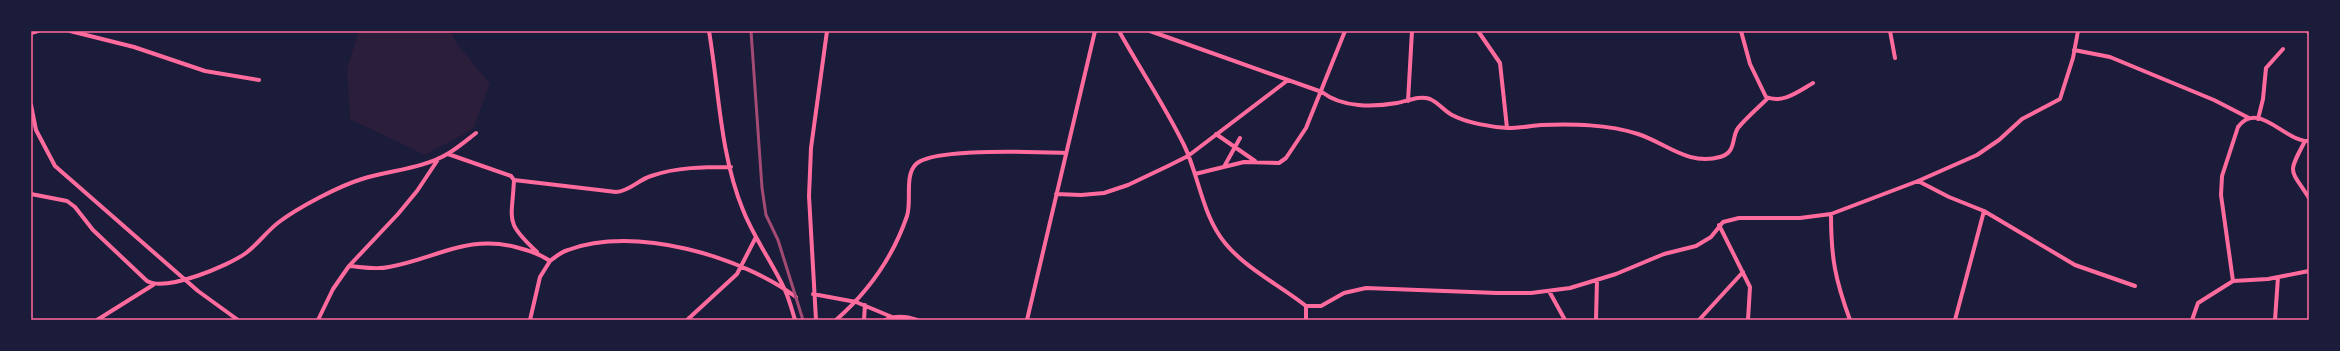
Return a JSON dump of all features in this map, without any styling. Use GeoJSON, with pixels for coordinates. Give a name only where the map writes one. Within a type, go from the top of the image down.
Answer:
{"type":"FeatureCollection","features":[{"type":"Feature","properties":{"kind":"street"},"geometry":{"type":"LineString","coordinates":[[31,33],[38,31]]}},
{"type":"Feature","properties":{"kind":"street"},"geometry":{"type":"LineString","coordinates":[[70,31],[134,47],[205,71],[259,80]]}},
{"type":"Feature","properties":{"kind":"street"},"geometry":{"type":"LineString","coordinates":[[710,31],[718,95],[730,167],[743,210],[784,288],[796,320]]}},
{"type":"Feature","properties":{"kind":"street"},"geometry":{"type":"LineString","coordinates":[[816,320],[812,294],[809,196],[811,148],[827,31]]}},
{"type":"Feature","properties":{"kind":"street"},"geometry":{"type":"LineString","coordinates":[[1027,320],[1095,31]]}},
{"type":"Feature","properties":{"kind":"street"},"geometry":{"type":"LineString","coordinates":[[1119,31],[1188,156],[1215,227],[1225,243],[1269,280],[1306,306],[1322,306],[1344,293],[1366,288],[1490,293],[1549,291],[1597,280],[1664,254],[1704,242],[1719,225],[1728,220],[1739,218],[1800,218],[1831,214],[1918,181],[1987,149],[2022,119],[2058,101],[2063,91],[2078,31]]}},
{"type":"Feature","properties":{"kind":"street"},"geometry":{"type":"LineString","coordinates":[[1150,31],[1322,92],[1332,99],[1366,106],[1408,101],[1418,98],[1429,99],[1459,118],[1507,128],[1542,125],[1613,128],[1639,134],[1689,157],[1710,159],[1721,157],[1733,147],[1737,130],[1768,98],[1790,96],[1813,84]]}},
{"type":"Feature","properties":{"kind":"street"},"geometry":{"type":"LineString","coordinates":[[1216,134],[1234,148],[1255,161],[1271,165],[1279,163],[1286,158],[1306,128],[1322,92],[1345,31]]}},
{"type":"Feature","properties":{"kind":"street"},"geometry":{"type":"LineString","coordinates":[[1408,101],[1412,31]]}},
{"type":"Feature","properties":{"kind":"street"},"geometry":{"type":"LineString","coordinates":[[1478,31],[1500,63],[1507,128]]}},
{"type":"Feature","properties":{"kind":"street"},"geometry":{"type":"LineString","coordinates":[[1741,31],[1750,64],[1764,94],[1768,98]]}},
{"type":"Feature","properties":{"kind":"street"},"geometry":{"type":"LineString","coordinates":[[1890,31],[1895,58]]}},
{"type":"Feature","properties":{"kind":"street"},"geometry":{"type":"LineString","coordinates":[[2258,119],[2263,99],[2266,68],[2283,49]]}},
{"type":"Feature","properties":{"kind":"street"},"geometry":{"type":"LineString","coordinates":[[2074,50],[2110,57],[2214,100],[2249,118],[2271,122],[2297,139],[2307,141],[2292,167],[2292,173],[2309,198]]}},
{"type":"Feature","properties":{"kind":"street"},"geometry":{"type":"LineString","coordinates":[[1056,194],[1081,195],[1104,193],[1128,185],[1188,156],[1288,80]]}},
{"type":"Feature","properties":{"kind":"street"},"geometry":{"type":"LineString","coordinates":[[31,105],[36,130],[55,166],[184,279],[238,320]]}},
{"type":"Feature","properties":{"kind":"street"},"geometry":{"type":"LineString","coordinates":[[2234,281],[2221,195],[2222,176],[2238,127],[2243,120],[2249,118]]}},
{"type":"Feature","properties":{"kind":"street"},"geometry":{"type":"LineString","coordinates":[[97,320],[153,284],[168,284],[233,261],[246,253],[279,222],[340,189],[361,179],[439,158],[448,154],[476,133]]}},
{"type":"Feature","properties":{"kind":"street"},"geometry":{"type":"LineString","coordinates":[[1225,165],[1240,138]]}},
{"type":"Feature","properties":{"kind":"street"},"geometry":{"type":"LineString","coordinates":[[836,320],[856,302],[873,282],[895,246],[907,215],[911,171],[917,163],[947,155],[972,153],[1066,153]]}},
{"type":"Feature","properties":{"kind":"street"},"geometry":{"type":"LineString","coordinates":[[448,154],[506,173],[514,180],[622,192],[643,179],[668,171],[692,168],[730,167]]}},
{"type":"Feature","properties":{"kind":"street"},"geometry":{"type":"LineString","coordinates":[[318,320],[333,289],[349,266],[372,244],[408,203],[439,158]]}},
{"type":"Feature","properties":{"kind":"street"},"geometry":{"type":"LineString","coordinates":[[1195,174],[1225,165],[1255,161]]}},
{"type":"Feature","properties":{"kind":"street"},"geometry":{"type":"LineString","coordinates":[[514,180],[512,224],[516,231],[539,253],[550,261]]}},
{"type":"Feature","properties":{"kind":"street"},"geometry":{"type":"LineString","coordinates":[[1918,181],[1950,197],[1984,211],[2075,265],[2135,286]]}},
{"type":"Feature","properties":{"kind":"street"},"geometry":{"type":"LineString","coordinates":[[31,194],[67,201],[75,207],[94,230],[153,284]]}},
{"type":"Feature","properties":{"kind":"street"},"geometry":{"type":"LineString","coordinates":[[1955,320],[1984,211]]}},
{"type":"Feature","properties":{"kind":"street"},"geometry":{"type":"LineString","coordinates":[[1831,214],[1831,250],[1836,279],[1850,320]]}},
{"type":"Feature","properties":{"kind":"street"},"geometry":{"type":"LineString","coordinates":[[1719,225],[1743,272],[1751,294],[1748,320]]}},
{"type":"Feature","properties":{"kind":"street"},"geometry":{"type":"LineString","coordinates":[[687,320],[732,279],[740,268],[756,237]]}},
{"type":"Feature","properties":{"kind":"street"},"geometry":{"type":"LineString","coordinates":[[530,320],[540,277],[550,261],[567,250],[590,245],[635,240],[704,253],[784,288],[796,297]]}},
{"type":"Feature","properties":{"kind":"street"},"geometry":{"type":"LineString","coordinates":[[349,266],[390,267],[446,250],[483,242],[511,245],[539,253]]}},
{"type":"Feature","properties":{"kind":"street"},"geometry":{"type":"LineString","coordinates":[[2192,320],[2198,303],[2234,281],[2278,277],[2309,271]]}},
{"type":"Feature","properties":{"kind":"street"},"geometry":{"type":"LineString","coordinates":[[1699,320],[1743,272]]}},
{"type":"Feature","properties":{"kind":"street"},"geometry":{"type":"LineString","coordinates":[[2275,320],[2278,277]]}},
{"type":"Feature","properties":{"kind":"street"},"geometry":{"type":"LineString","coordinates":[[1596,320],[1597,280]]}},
{"type":"Feature","properties":{"kind":"street"},"geometry":{"type":"LineString","coordinates":[[1549,291],[1565,320]]}},
{"type":"Feature","properties":{"kind":"street"},"geometry":{"type":"LineString","coordinates":[[812,294],[856,302],[892,317]]}},
{"type":"Feature","properties":{"kind":"street"},"geometry":{"type":"LineString","coordinates":[[864,320],[865,305]]}},
{"type":"Feature","properties":{"kind":"street"},"geometry":{"type":"LineString","coordinates":[[1306,306],[1306,320]]}},
{"type":"Feature","properties":{"kind":"street"},"geometry":{"type":"LineString","coordinates":[[885,320],[892,317],[909,317],[917,320]]}},
{"type":"Feature","properties":{"kind":"shaded area"},"geometry":{"type":"Polygon","coordinates":[[[359,31],[451,31],[457,44],[490,84],[473,129],[425,155],[350,119],[347,69],[359,31]]]}},
{"type":"Feature","properties":{"kind":"railway"},"geometry":{"type":"LineString","coordinates":[[751,31],[762,188],[766,215],[778,240],[803,320]]}}]}
